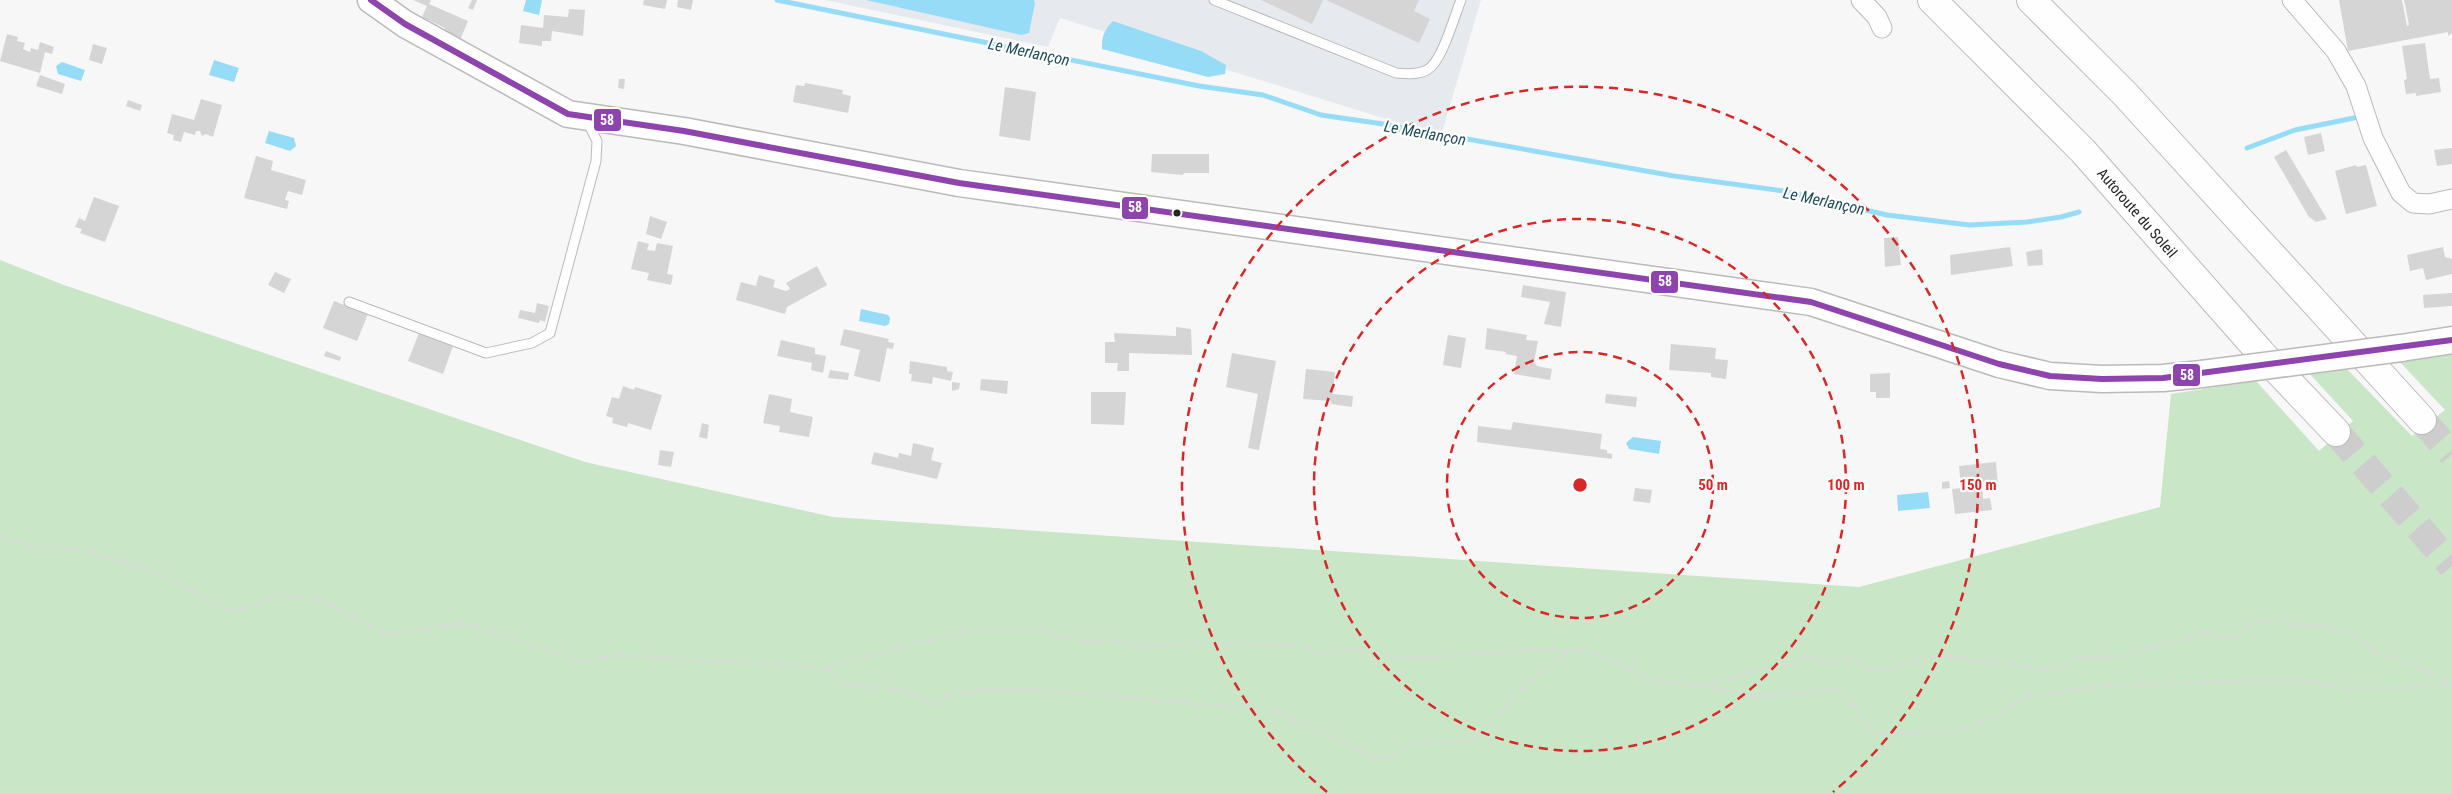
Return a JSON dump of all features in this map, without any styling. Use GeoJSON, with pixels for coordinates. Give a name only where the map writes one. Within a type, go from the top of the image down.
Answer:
{"type":"FeatureCollection","features":[{"type":"Feature","properties":{"kind":"highway","name":"Autoroute du Soleil"},"geometry":{"type":"LineString","coordinates":[[1932,0],[2083,151],[2261,353],[2336,432]]}},
{"type":"Feature","properties":{"kind":"highway"},"geometry":{"type":"LineString","coordinates":[[2031,0],[2125,94],[2422,420]]}},
{"type":"Feature","properties":{"kind":"street"},"geometry":{"type":"LineString","coordinates":[[371,0],[405,24],[568,114],[684,131],[959,183],[1810,302],[1999,364],[2050,376],[2085,379],[2163,378],[2452,340]]}},
{"type":"Feature","properties":{"kind":"street"},"geometry":{"type":"LineString","coordinates":[[1861,0],[1877,17],[1882,28]]}},
{"type":"Feature","properties":{"kind":"street"},"geometry":{"type":"LineString","coordinates":[[2292,0],[2336,51],[2356,86],[2373,138],[2401,193],[2413,203],[2429,204],[2452,199]]}},
{"type":"Feature","properties":{"kind":"lane"},"geometry":{"type":"LineString","coordinates":[[1214,0],[1396,73],[1412,74],[1426,71],[1435,64],[1460,0]]}},
{"type":"Feature","properties":{"kind":"lane"},"geometry":{"type":"LineString","coordinates":[[349,302],[486,353],[532,343],[550,333],[596,161],[597,141],[585,116]]}},
{"type":"Feature","properties":{"kind":"path"},"geometry":{"type":"LineString","coordinates":[[0,537],[41,549],[62,546],[149,569],[233,612],[285,594],[332,605],[386,635],[464,623],[582,662],[622,655],[827,668],[919,642],[974,631],[1042,631],[1085,642],[1112,640],[1141,646],[1200,643],[1300,645],[1320,653],[1356,650],[1406,659],[1532,650],[1587,650],[1620,664],[1651,682],[1704,686],[1757,697],[1837,690],[1857,706],[1863,726],[1878,732],[1954,732],[1972,727],[2027,697],[2110,684],[2274,681],[2310,682],[2344,690],[2452,686]]}},
{"type":"Feature","properties":{"kind":"path"},"geometry":{"type":"LineString","coordinates":[[1704,686],[1759,669],[1789,665],[1808,656],[1828,662],[1843,662],[1850,657],[1863,667],[1886,670],[1918,660],[1946,656],[2053,671],[2075,658],[2122,656],[2209,632],[2224,639],[2235,637],[2249,624],[2268,620],[2286,620],[2292,625],[2325,625],[2364,641],[2374,654],[2404,660],[2452,686]]}},
{"type":"Feature","properties":{"kind":"path"},"geometry":{"type":"LineString","coordinates":[[827,668],[841,683],[908,691],[931,704],[948,696],[983,689],[1052,691],[1277,711],[1374,757],[1395,757],[1414,744],[1466,741],[1486,733],[1524,685],[1569,651]]}},
{"type":"Feature","properties":{"kind":"shaded area"},"geometry":{"type":"Polygon","coordinates":[[[825,0],[1481,0],[1441,136],[1060,18],[1048,47],[825,0]]]}},
{"type":"Feature","properties":{"kind":"green space"},"geometry":{"type":"Polygon","coordinates":[[[0,260],[64,285],[585,462],[833,517],[1859,587],[2160,507],[2171,394],[2256,381],[2319,451],[2353,421],[2309,373],[2346,368],[2412,436],[2445,410],[2399,361],[2452,353],[2452,794],[0,794],[0,260]]]}},
{"type":"Feature","properties":{"kind":"water"},"geometry":{"type":"Polygon","coordinates":[[[526,0],[542,0],[539,15],[523,11],[526,0]]]}},
{"type":"Feature","properties":{"kind":"water"},"geometry":{"type":"Polygon","coordinates":[[[866,0],[1034,0],[1035,3],[1029,33],[1021,35],[866,0]]]}},
{"type":"Feature","properties":{"kind":"water"},"geometry":{"type":"Polygon","coordinates":[[[1113,21],[1201,51],[1226,65],[1225,74],[1208,77],[1102,49],[1104,34],[1113,21]]]}},
{"type":"Feature","properties":{"kind":"water"},"geometry":{"type":"Polygon","coordinates":[[[214,60],[239,68],[234,82],[209,75],[214,60]]]}},
{"type":"Feature","properties":{"kind":"water"},"geometry":{"type":"Polygon","coordinates":[[[62,62],[85,70],[81,81],[58,74],[56,66],[62,62]]]}},
{"type":"Feature","properties":{"kind":"water"},"geometry":{"type":"Polygon","coordinates":[[[269,131],[294,138],[296,146],[290,151],[265,143],[269,131]]]}},
{"type":"Feature","properties":{"kind":"water"},"geometry":{"type":"Polygon","coordinates":[[[861,309],[888,315],[890,318],[889,324],[885,326],[859,321],[861,309]]]}},
{"type":"Feature","properties":{"kind":"water"},"geometry":{"type":"Polygon","coordinates":[[[1633,437],[1661,441],[1659,454],[1629,449],[1626,443],[1633,437]]]}},
{"type":"Feature","properties":{"kind":"water"},"geometry":{"type":"Polygon","coordinates":[[[1928,492],[1930,508],[1898,511],[1897,495],[1928,492]]]}},
{"type":"Feature","properties":{"kind":"building"},"geometry":{"type":"Polygon","coordinates":[[[413,0],[431,0],[429,4],[468,21],[460,40],[443,32],[445,28],[422,17],[427,6],[413,0]]]}},
{"type":"Feature","properties":{"kind":"building"},"geometry":{"type":"Polygon","coordinates":[[[472,0],[477,0],[473,10],[468,8],[472,0]]]}},
{"type":"Feature","properties":{"kind":"building"},"geometry":{"type":"Polygon","coordinates":[[[644,0],[667,0],[665,9],[643,5],[644,0]]]}},
{"type":"Feature","properties":{"kind":"building"},"geometry":{"type":"Polygon","coordinates":[[[678,0],[693,0],[691,10],[677,7],[678,0]]]}},
{"type":"Feature","properties":{"kind":"building"},"geometry":{"type":"Polygon","coordinates":[[[1261,0],[1323,0],[1312,24],[1261,0]]]}},
{"type":"Feature","properties":{"kind":"building"},"geometry":{"type":"Polygon","coordinates":[[[1326,0],[1419,0],[1414,11],[1430,19],[1419,43],[1326,0]]]}},
{"type":"Feature","properties":{"kind":"building"},"geometry":{"type":"Polygon","coordinates":[[[2339,0],[2402,0],[2407,26],[2409,25],[2404,0],[2452,0],[2452,33],[2448,36],[2448,32],[2348,51],[2339,0]]]}},
{"type":"Feature","properties":{"kind":"building"},"geometry":{"type":"Polygon","coordinates":[[[569,9],[585,10],[583,36],[552,31],[551,41],[542,41],[542,46],[519,43],[521,25],[543,28],[544,15],[568,17],[569,9]]]}},
{"type":"Feature","properties":{"kind":"building"},"geometry":{"type":"Polygon","coordinates":[[[7,34],[18,37],[17,41],[25,43],[23,49],[30,52],[31,48],[38,50],[40,42],[54,47],[52,54],[45,52],[40,73],[0,61],[7,34]]]}},
{"type":"Feature","properties":{"kind":"building"},"geometry":{"type":"Polygon","coordinates":[[[2425,43],[2430,79],[2439,78],[2441,92],[2416,96],[2416,93],[2406,94],[2404,80],[2407,79],[2402,46],[2425,43]]]}},
{"type":"Feature","properties":{"kind":"building"},"geometry":{"type":"Polygon","coordinates":[[[93,44],[107,48],[102,64],[89,60],[93,44]]]}},
{"type":"Feature","properties":{"kind":"building"},"geometry":{"type":"Polygon","coordinates":[[[40,75],[65,84],[62,94],[36,86],[40,75]]]}},
{"type":"Feature","properties":{"kind":"building"},"geometry":{"type":"Polygon","coordinates":[[[619,79],[625,79],[624,89],[618,88],[619,79]]]}},
{"type":"Feature","properties":{"kind":"building"},"geometry":{"type":"Polygon","coordinates":[[[805,83],[843,90],[842,94],[851,96],[848,113],[793,102],[796,85],[804,86],[805,83]]]}},
{"type":"Feature","properties":{"kind":"building"},"geometry":{"type":"Polygon","coordinates":[[[1005,87],[1036,92],[1030,141],[999,136],[1005,87]]]}},
{"type":"Feature","properties":{"kind":"building"},"geometry":{"type":"Polygon","coordinates":[[[201,99],[222,105],[213,137],[206,134],[202,136],[200,131],[196,131],[195,135],[184,132],[181,142],[173,140],[174,135],[167,133],[172,114],[194,120],[201,99]]]}},
{"type":"Feature","properties":{"kind":"building"},"geometry":{"type":"Polygon","coordinates":[[[128,100],[142,105],[140,111],[126,106],[128,100]]]}},
{"type":"Feature","properties":{"kind":"building"},"geometry":{"type":"Polygon","coordinates":[[[2321,133],[2325,151],[2308,155],[2304,137],[2321,133]]]}},
{"type":"Feature","properties":{"kind":"building"},"geometry":{"type":"Polygon","coordinates":[[[2452,148],[2452,164],[2437,166],[2434,150],[2452,148]]]}},
{"type":"Feature","properties":{"kind":"building"},"geometry":{"type":"Polygon","coordinates":[[[2286,150],[2327,219],[2316,222],[2309,217],[2274,157],[2286,150]]]}},
{"type":"Feature","properties":{"kind":"building"},"geometry":{"type":"Polygon","coordinates":[[[1152,154],[1209,154],[1209,173],[1184,173],[1183,175],[1151,172],[1152,154]]]}},
{"type":"Feature","properties":{"kind":"building"},"geometry":{"type":"Polygon","coordinates":[[[256,156],[273,161],[271,170],[306,180],[302,195],[288,191],[285,200],[289,201],[287,209],[244,198],[256,156]]]}},
{"type":"Feature","properties":{"kind":"building"},"geometry":{"type":"Polygon","coordinates":[[[2356,165],[2357,167],[2366,165],[2377,206],[2346,214],[2335,171],[2356,165]]]}},
{"type":"Feature","properties":{"kind":"building"},"geometry":{"type":"Polygon","coordinates":[[[94,197],[119,206],[105,242],[80,233],[82,229],[75,227],[79,218],[85,221],[94,197]]]}},
{"type":"Feature","properties":{"kind":"building"},"geometry":{"type":"Polygon","coordinates":[[[650,216],[667,222],[661,239],[646,234],[650,216]]]}},
{"type":"Feature","properties":{"kind":"building"},"geometry":{"type":"Polygon","coordinates":[[[1898,237],[1901,265],[1885,267],[1884,238],[1898,237]]]}},
{"type":"Feature","properties":{"kind":"building"},"geometry":{"type":"Polygon","coordinates":[[[638,241],[649,244],[647,250],[655,251],[657,243],[673,246],[667,274],[673,275],[671,285],[647,280],[649,273],[631,269],[638,241]]]}},
{"type":"Feature","properties":{"kind":"building"},"geometry":{"type":"Polygon","coordinates":[[[2010,247],[2013,266],[1951,275],[1950,255],[2010,247]]]}},
{"type":"Feature","properties":{"kind":"building"},"geometry":{"type":"Polygon","coordinates":[[[2443,247],[2445,257],[2452,259],[2452,274],[2426,280],[2423,268],[2410,271],[2407,255],[2443,247]]]}},
{"type":"Feature","properties":{"kind":"building"},"geometry":{"type":"Polygon","coordinates":[[[2042,249],[2043,265],[2028,266],[2026,252],[2042,249]]]}},
{"type":"Feature","properties":{"kind":"building"},"geometry":{"type":"Polygon","coordinates":[[[817,266],[827,285],[787,307],[785,314],[736,300],[741,282],[756,286],[759,275],[775,280],[773,287],[786,291],[790,289],[786,283],[817,266]]]}},
{"type":"Feature","properties":{"kind":"building"},"geometry":{"type":"Polygon","coordinates":[[[275,272],[291,279],[284,293],[268,285],[275,272]]]}},
{"type":"Feature","properties":{"kind":"building"},"geometry":{"type":"Polygon","coordinates":[[[1523,285],[1566,292],[1561,327],[1544,324],[1550,302],[1521,297],[1523,285]]]}},
{"type":"Feature","properties":{"kind":"building"},"geometry":{"type":"Polygon","coordinates":[[[2452,293],[2452,306],[2424,308],[2423,295],[2452,293]]]}},
{"type":"Feature","properties":{"kind":"building"},"geometry":{"type":"Polygon","coordinates":[[[334,301],[368,314],[357,341],[323,328],[334,301]]]}},
{"type":"Feature","properties":{"kind":"building"},"geometry":{"type":"Polygon","coordinates":[[[537,303],[549,306],[545,322],[540,320],[539,323],[518,318],[520,310],[535,313],[537,303]]]}},
{"type":"Feature","properties":{"kind":"building"},"geometry":{"type":"Polygon","coordinates":[[[1176,327],[1191,329],[1192,355],[1129,353],[1129,371],[1117,371],[1118,363],[1105,363],[1105,342],[1115,342],[1114,333],[1176,336],[1176,327]]]}},
{"type":"Feature","properties":{"kind":"building"},"geometry":{"type":"Polygon","coordinates":[[[1487,328],[1527,335],[1526,340],[1538,341],[1534,362],[1537,366],[1552,369],[1550,380],[1514,374],[1517,356],[1505,354],[1506,352],[1485,349],[1487,328]]]}},
{"type":"Feature","properties":{"kind":"building"},"geometry":{"type":"Polygon","coordinates":[[[844,329],[889,339],[888,342],[894,343],[893,349],[887,348],[880,382],[854,376],[860,350],[840,345],[844,329]]]}},
{"type":"Feature","properties":{"kind":"building"},"geometry":{"type":"Polygon","coordinates":[[[419,333],[453,346],[443,374],[408,361],[419,333]]]}},
{"type":"Feature","properties":{"kind":"building"},"geometry":{"type":"Polygon","coordinates":[[[1448,335],[1466,338],[1461,368],[1443,365],[1448,335]]]}},
{"type":"Feature","properties":{"kind":"building"},"geometry":{"type":"Polygon","coordinates":[[[781,340],[815,348],[815,354],[826,356],[823,373],[811,370],[812,363],[777,356],[781,340]]]}},
{"type":"Feature","properties":{"kind":"building"},"geometry":{"type":"Polygon","coordinates":[[[1671,344],[1716,348],[1715,359],[1728,360],[1726,379],[1711,377],[1711,373],[1669,370],[1671,344]]]}},
{"type":"Feature","properties":{"kind":"building"},"geometry":{"type":"Polygon","coordinates":[[[326,351],[341,357],[340,361],[324,356],[326,351]]]}},
{"type":"Feature","properties":{"kind":"building"},"geometry":{"type":"Polygon","coordinates":[[[1232,353],[1276,361],[1259,450],[1248,448],[1258,394],[1226,387],[1232,353]]]}},
{"type":"Feature","properties":{"kind":"building"},"geometry":{"type":"Polygon","coordinates":[[[910,361],[947,367],[947,371],[953,372],[951,381],[933,377],[932,384],[911,381],[912,374],[909,374],[910,361]]]}},
{"type":"Feature","properties":{"kind":"building"},"geometry":{"type":"Polygon","coordinates":[[[1306,369],[1335,372],[1333,394],[1353,396],[1352,407],[1331,404],[1331,401],[1303,399],[1306,369]]]}},
{"type":"Feature","properties":{"kind":"building"},"geometry":{"type":"Polygon","coordinates":[[[830,370],[849,373],[848,380],[828,378],[830,370]]]}},
{"type":"Feature","properties":{"kind":"building"},"geometry":{"type":"Polygon","coordinates":[[[1890,373],[1890,398],[1876,398],[1876,392],[1870,392],[1870,374],[1890,373]]]}},
{"type":"Feature","properties":{"kind":"building"},"geometry":{"type":"Polygon","coordinates":[[[981,379],[1008,381],[1007,394],[980,390],[981,379]]]}},
{"type":"Feature","properties":{"kind":"building"},"geometry":{"type":"Polygon","coordinates":[[[952,382],[960,383],[959,389],[952,391],[952,382]]]}},
{"type":"Feature","properties":{"kind":"building"},"geometry":{"type":"Polygon","coordinates":[[[623,386],[634,390],[635,387],[662,395],[651,430],[628,423],[627,427],[612,423],[613,418],[606,416],[612,397],[619,399],[623,386]]]}},
{"type":"Feature","properties":{"kind":"building"},"geometry":{"type":"Polygon","coordinates":[[[1091,392],[1126,392],[1124,425],[1091,424],[1091,392]]]}},
{"type":"Feature","properties":{"kind":"building"},"geometry":{"type":"Polygon","coordinates":[[[769,394],[792,399],[790,412],[813,417],[809,437],[779,432],[780,426],[763,423],[769,394]]]}},
{"type":"Feature","properties":{"kind":"building"},"geometry":{"type":"Polygon","coordinates":[[[1606,394],[1637,397],[1636,407],[1605,403],[1606,394]]]}},
{"type":"Feature","properties":{"kind":"building"},"geometry":{"type":"Polygon","coordinates":[[[1513,422],[1602,434],[1600,449],[1607,450],[1607,453],[1612,454],[1612,459],[1477,442],[1478,426],[1511,430],[1513,422]]]}},
{"type":"Feature","properties":{"kind":"building"},"geometry":{"type":"Polygon","coordinates":[[[702,423],[709,425],[707,439],[699,437],[702,423]]]}},
{"type":"Feature","properties":{"kind":"building"},"geometry":{"type":"Polygon","coordinates":[[[913,443],[934,448],[931,460],[942,463],[937,479],[871,464],[874,452],[898,458],[899,453],[911,456],[913,443]]]}},
{"type":"Feature","properties":{"kind":"building"},"geometry":{"type":"Polygon","coordinates":[[[660,450],[674,452],[671,467],[658,465],[660,450]]]}},
{"type":"Feature","properties":{"kind":"building"},"geometry":{"type":"Polygon","coordinates":[[[1996,462],[1998,486],[1982,487],[1983,499],[1990,498],[1992,510],[1955,514],[1952,489],[1961,488],[1959,466],[1996,462]]]}},
{"type":"Feature","properties":{"kind":"building"},"geometry":{"type":"Polygon","coordinates":[[[1949,481],[1950,488],[1942,489],[1942,482],[1949,481]]]}},
{"type":"Feature","properties":{"kind":"building"},"geometry":{"type":"Polygon","coordinates":[[[1635,488],[1652,490],[1650,503],[1633,501],[1635,488]]]}},
{"type":"Feature","properties":{"kind":"waterway","name":"Le Merlançon"},"geometry":{"type":"LineString","coordinates":[[777,0],[1199,86],[1263,95],[1321,115],[1383,124],[1674,176],[1783,191],[1887,215],[1969,225],[2027,222],[2061,217],[2079,212]]}},
{"type":"Feature","properties":{"kind":"waterway","name":"Le Merlançon"},"geometry":{"type":"LineString","coordinates":[[2247,148],[2295,130],[2354,118]]}},
{"type":"Feature","properties":{"kind":"tunnel"},"geometry":{"type":"LineString","coordinates":[[2422,420],[2452,454]]}},
{"type":"Feature","properties":{"kind":"tunnel"},"geometry":{"type":"LineString","coordinates":[[2336,432],[2452,566]]}},
{"type":"Feature","properties":{"kind":"transit line","name":"58"},"geometry":{"type":"LineString","coordinates":[[371,0],[405,24],[568,114],[684,131],[959,183],[1811,302],[1999,364],[2050,376],[2102,379],[2163,378],[2452,340]]}}]}
